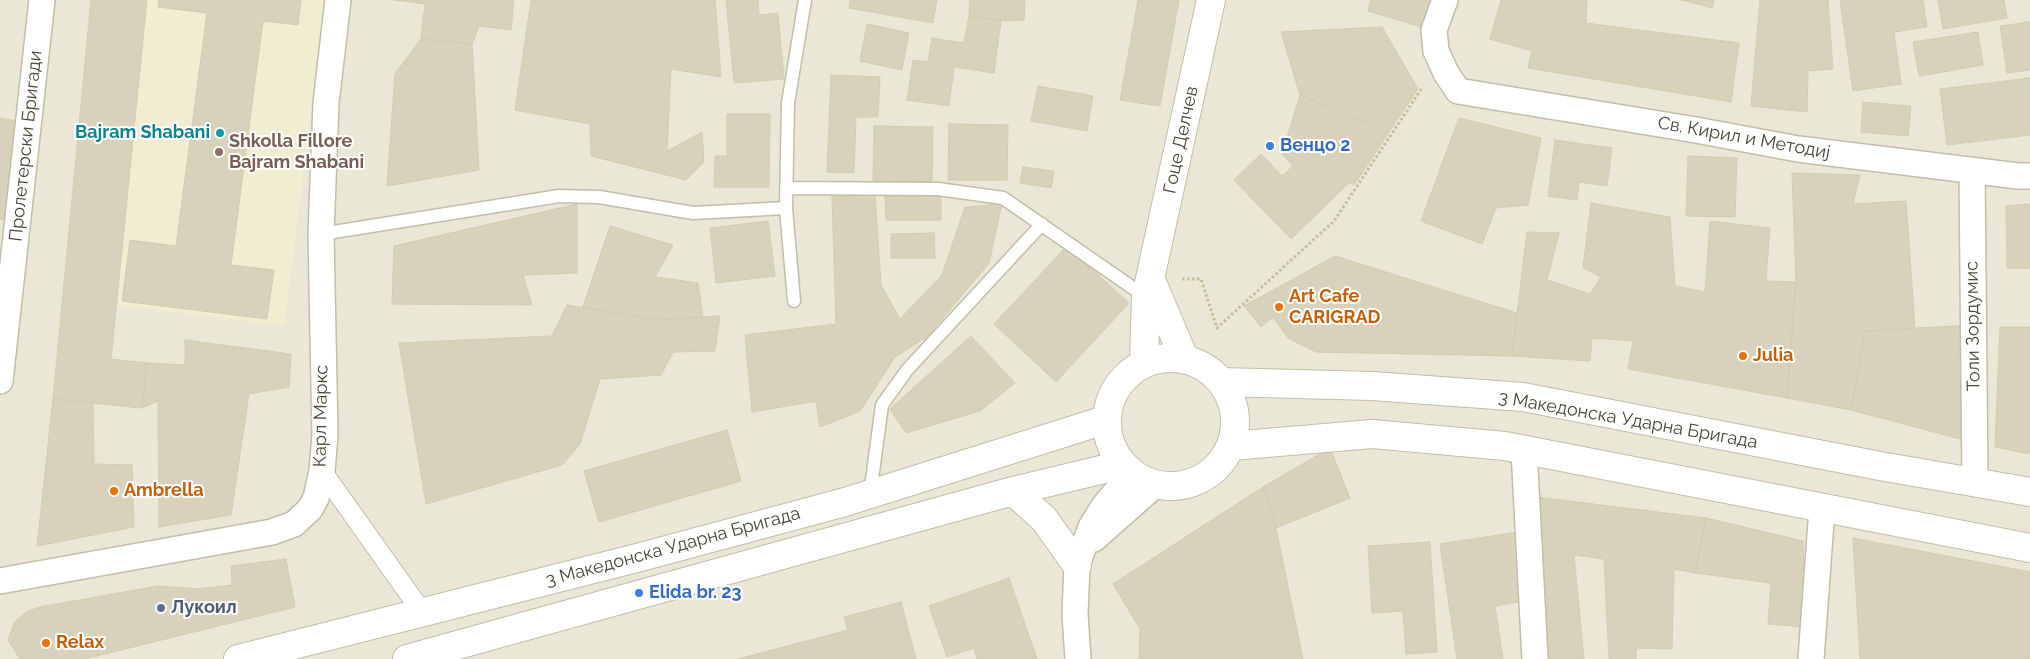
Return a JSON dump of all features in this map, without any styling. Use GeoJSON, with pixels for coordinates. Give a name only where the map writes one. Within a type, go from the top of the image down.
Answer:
{"type":"FeatureCollection","features":[{"type":"Feature","properties":{"kind":"street","name":"Пролетерски Бригади"},"geometry":{"type":"LineString","coordinates":[[0,381],[42,0]]}},
{"type":"Feature","properties":{"kind":"street","name":"Карл Маркс"},"geometry":{"type":"LineString","coordinates":[[0,581],[272,532],[294,524],[310,509],[316,498],[322,471],[325,435],[321,234],[326,103],[338,0]]}},
{"type":"Feature","properties":{"kind":"street","name":"Гоце Делчев"},"geometry":{"type":"LineString","coordinates":[[1144,364],[1149,288],[1211,0]]}},
{"type":"Feature","properties":{"kind":"street"},"geometry":{"type":"LineString","coordinates":[[1440,61],[1436,50],[1434,30],[1445,0]]}},
{"type":"Feature","properties":{"kind":"street","name":"Св. Кирил и Методиј"},"geometry":{"type":"LineString","coordinates":[[1440,61],[1458,91],[1696,130],[1798,149],[1972,171],[2030,176]]}},
{"type":"Feature","properties":{"kind":"street","name":"Толи Зордумис"},"geometry":{"type":"LineString","coordinates":[[1972,171],[1975,482]]}},
{"type":"Feature","properties":{"kind":"street"},"geometry":{"type":"LineString","coordinates":[[1149,288],[1184,358]]}},
{"type":"Feature","properties":{"kind":"street","name":"3 Македонска Ударна Бригада"},"geometry":{"type":"LineString","coordinates":[[238,659],[637,558],[870,494],[1105,420],[1108,408],[1121,382],[1144,364],[1163,358],[1184,358],[1204,366],[1222,382],[1232,402],[1236,424],[1231,446],[1213,470],[1186,484],[1136,474],[1013,491],[407,659]]}},
{"type":"Feature","properties":{"kind":"street","name":"3 Македонска Ударна Бригада"},"geometry":{"type":"LineString","coordinates":[[1222,382],[1372,386],[1523,398],[1870,464],[2030,492]]}},
{"type":"Feature","properties":{"kind":"street"},"geometry":{"type":"LineString","coordinates":[[1078,659],[1075,614],[1080,557],[1091,527],[1104,506],[1136,474],[1111,444],[1105,420]]}},
{"type":"Feature","properties":{"kind":"street"},"geometry":{"type":"LineString","coordinates":[[1231,446],[1372,434],[1505,446],[2030,548]]}},
{"type":"Feature","properties":{"kind":"street"},"geometry":{"type":"LineString","coordinates":[[1524,450],[1535,659]]}},
{"type":"Feature","properties":{"kind":"street"},"geometry":{"type":"LineString","coordinates":[[322,471],[422,612]]}},
{"type":"Feature","properties":{"kind":"street"},"geometry":{"type":"LineString","coordinates":[[1013,491],[1080,557]]}},
{"type":"Feature","properties":{"kind":"street"},"geometry":{"type":"LineString","coordinates":[[1811,659],[1822,508]]}},
{"type":"Feature","properties":{"kind":"lane"},"geometry":{"type":"LineString","coordinates":[[794,301],[786,208],[788,103],[805,0]]}},
{"type":"Feature","properties":{"kind":"lane"},"geometry":{"type":"LineString","coordinates":[[786,188],[938,189],[1003,198],[1042,224],[1149,288]]}},
{"type":"Feature","properties":{"kind":"lane"},"geometry":{"type":"LineString","coordinates":[[321,234],[559,196],[599,197],[693,213],[786,208]]}},
{"type":"Feature","properties":{"kind":"lane"},"geometry":{"type":"LineString","coordinates":[[870,494],[882,405],[908,370],[1042,224]]}},
{"type":"Feature","properties":{"kind":"path"},"geometry":{"type":"LineString","coordinates":[[1149,288],[1201,279],[1217,328],[1334,221],[1440,61]]}},
{"type":"Feature","properties":{"kind":"shaded area"},"geometry":{"type":"Polygon","coordinates":[[[0,0],[2030,0],[2030,659],[0,659],[0,0]]]}},
{"type":"Feature","properties":{"kind":"shaded area","name":"Shkolla Fillore Bajram Shabani"},"geometry":{"type":"Polygon","coordinates":[[[147,0],[326,0],[284,326],[117,305],[147,0]]]}},
{"type":"Feature","properties":{"kind":"building"},"geometry":{"type":"Polygon","coordinates":[[[91,0],[147,0],[111,359],[147,363],[142,408],[53,399],[91,0]]]}},
{"type":"Feature","properties":{"kind":"building","name":"Bajram Shabani"},"geometry":{"type":"Polygon","coordinates":[[[159,0],[301,0],[298,25],[263,21],[231,265],[274,270],[267,319],[122,301],[130,240],[176,246],[207,13],[158,7],[159,0]]]}},
{"type":"Feature","properties":{"kind":"building"},"geometry":{"type":"Polygon","coordinates":[[[394,0],[514,0],[511,30],[479,26],[472,44],[421,39],[425,4],[394,0]]]}},
{"type":"Feature","properties":{"kind":"building"},"geometry":{"type":"Polygon","coordinates":[[[531,0],[715,0],[721,77],[671,69],[667,151],[702,132],[704,162],[686,180],[591,156],[590,124],[515,110],[531,0]]]}},
{"type":"Feature","properties":{"kind":"building"},"geometry":{"type":"Polygon","coordinates":[[[726,0],[758,0],[759,15],[778,13],[784,79],[734,83],[726,0]]]}},
{"type":"Feature","properties":{"kind":"building"},"geometry":{"type":"Polygon","coordinates":[[[850,0],[937,0],[933,23],[849,8],[850,0]]]}},
{"type":"Feature","properties":{"kind":"building"},"geometry":{"type":"Polygon","coordinates":[[[970,0],[1025,0],[1024,20],[1001,21],[969,16],[970,0]]]}},
{"type":"Feature","properties":{"kind":"building"},"geometry":{"type":"Polygon","coordinates":[[[1138,0],[1179,0],[1160,106],[1120,100],[1138,0]]]}},
{"type":"Feature","properties":{"kind":"building"},"geometry":{"type":"Polygon","coordinates":[[[1371,0],[1434,0],[1425,28],[1368,11],[1371,0]]]}},
{"type":"Feature","properties":{"kind":"building"},"geometry":{"type":"Polygon","coordinates":[[[1501,0],[1587,0],[1586,23],[1739,43],[1731,102],[1528,68],[1532,51],[1490,39],[1501,0]]]}},
{"type":"Feature","properties":{"kind":"building"},"geometry":{"type":"Polygon","coordinates":[[[1682,0],[1714,0],[1712,8],[1682,0]]]}},
{"type":"Feature","properties":{"kind":"building"},"geometry":{"type":"Polygon","coordinates":[[[1760,0],[1828,0],[1833,69],[1808,71],[1807,112],[1751,106],[1760,0]]]}},
{"type":"Feature","properties":{"kind":"building"},"geometry":{"type":"Polygon","coordinates":[[[1840,0],[1923,0],[1927,27],[1894,32],[1901,84],[1853,91],[1840,0]]]}},
{"type":"Feature","properties":{"kind":"building"},"geometry":{"type":"Polygon","coordinates":[[[1938,0],[2004,0],[2007,18],[1943,29],[1938,0]]]}},
{"type":"Feature","properties":{"kind":"building"},"geometry":{"type":"Polygon","coordinates":[[[969,16],[1001,21],[994,73],[954,67],[949,106],[907,100],[913,60],[928,62],[932,38],[964,43],[969,16]]]}},
{"type":"Feature","properties":{"kind":"building"},"geometry":{"type":"Polygon","coordinates":[[[2030,22],[2030,70],[2007,73],[2000,26],[2030,22]]]}},
{"type":"Feature","properties":{"kind":"building"},"geometry":{"type":"Polygon","coordinates":[[[867,24],[909,33],[902,70],[860,61],[867,24]]]}},
{"type":"Feature","properties":{"kind":"building"},"geometry":{"type":"Polygon","coordinates":[[[1382,27],[1418,89],[1389,132],[1300,95],[1281,32],[1382,27]]]}},
{"type":"Feature","properties":{"kind":"building"},"geometry":{"type":"Polygon","coordinates":[[[1978,32],[1983,65],[1919,76],[1913,42],[1978,32]]]}},
{"type":"Feature","properties":{"kind":"building"},"geometry":{"type":"Polygon","coordinates":[[[421,39],[472,44],[479,170],[387,186],[395,74],[421,39]]]}},
{"type":"Feature","properties":{"kind":"building"},"geometry":{"type":"Polygon","coordinates":[[[831,75],[880,77],[878,117],[856,117],[854,173],[827,172],[831,75]]]}},
{"type":"Feature","properties":{"kind":"building"},"geometry":{"type":"Polygon","coordinates":[[[2030,78],[2030,135],[1947,145],[1940,89],[2030,78]]]}},
{"type":"Feature","properties":{"kind":"building"},"geometry":{"type":"Polygon","coordinates":[[[1038,86],[1093,96],[1087,131],[1031,121],[1038,86]]]}},
{"type":"Feature","properties":{"kind":"building"},"geometry":{"type":"Polygon","coordinates":[[[1300,95],[1389,132],[1354,185],[1350,182],[1291,239],[1234,180],[1261,154],[1282,176],[1293,166],[1282,154],[1300,95]]]}},
{"type":"Feature","properties":{"kind":"building"},"geometry":{"type":"Polygon","coordinates":[[[1863,102],[1911,106],[1908,136],[1861,132],[1863,102]]]}},
{"type":"Feature","properties":{"kind":"building"},"geometry":{"type":"Polygon","coordinates":[[[727,114],[770,114],[769,187],[714,187],[715,156],[727,156],[727,114]]]}},
{"type":"Feature","properties":{"kind":"building"},"geometry":{"type":"Polygon","coordinates":[[[0,118],[24,122],[11,219],[0,219],[0,118]]]}},
{"type":"Feature","properties":{"kind":"building"},"geometry":{"type":"Polygon","coordinates":[[[1459,118],[1541,138],[1528,205],[1496,208],[1482,244],[1421,221],[1459,118]]]}},
{"type":"Feature","properties":{"kind":"building"},"geometry":{"type":"Polygon","coordinates":[[[949,124],[1008,125],[1007,180],[948,180],[949,124]]]}},
{"type":"Feature","properties":{"kind":"building"},"geometry":{"type":"Polygon","coordinates":[[[874,126],[933,127],[932,182],[873,181],[874,126]]]}},
{"type":"Feature","properties":{"kind":"building"},"geometry":{"type":"Polygon","coordinates":[[[1555,140],[1612,148],[1607,186],[1579,182],[1577,200],[1548,196],[1555,140]]]}},
{"type":"Feature","properties":{"kind":"building"},"geometry":{"type":"Polygon","coordinates":[[[1688,156],[1737,158],[1735,217],[1686,216],[1688,156]]]}},
{"type":"Feature","properties":{"kind":"building"},"geometry":{"type":"Polygon","coordinates":[[[1023,167],[1054,171],[1051,188],[1020,183],[1023,167]]]}},
{"type":"Feature","properties":{"kind":"building"},"geometry":{"type":"Polygon","coordinates":[[[1792,173],[1860,175],[1853,204],[1906,201],[1915,329],[1865,331],[1851,410],[1787,398],[1796,282],[1792,173]]]}},
{"type":"Feature","properties":{"kind":"building"},"geometry":{"type":"Polygon","coordinates":[[[875,194],[881,285],[900,319],[942,275],[965,207],[1002,204],[989,263],[928,336],[895,357],[860,411],[820,427],[816,401],[752,412],[745,335],[836,324],[832,197],[875,194]]]}},
{"type":"Feature","properties":{"kind":"building"},"geometry":{"type":"Polygon","coordinates":[[[885,196],[941,196],[941,220],[886,220],[885,196]]]}},
{"type":"Feature","properties":{"kind":"building"},"geometry":{"type":"Polygon","coordinates":[[[1591,203],[1670,217],[1675,286],[1705,292],[1710,221],[1770,228],[1766,281],[1796,282],[1787,398],[1628,369],[1633,341],[1592,338],[1590,361],[1512,356],[1527,232],[1559,233],[1547,280],[1590,294],[1601,277],[1583,268],[1591,203]]]}},
{"type":"Feature","properties":{"kind":"building"},"geometry":{"type":"Polygon","coordinates":[[[577,204],[577,273],[523,275],[532,305],[392,304],[394,246],[577,204]]]}},
{"type":"Feature","properties":{"kind":"building"},"geometry":{"type":"Polygon","coordinates":[[[2030,204],[2030,268],[2007,268],[2006,206],[2030,204]]]}},
{"type":"Feature","properties":{"kind":"building"},"geometry":{"type":"Polygon","coordinates":[[[768,221],[775,276],[716,283],[710,228],[768,221]]]}},
{"type":"Feature","properties":{"kind":"building"},"geometry":{"type":"Polygon","coordinates":[[[610,226],[673,245],[655,277],[698,283],[703,317],[656,320],[583,307],[610,226]]]}},
{"type":"Feature","properties":{"kind":"building"},"geometry":{"type":"Polygon","coordinates":[[[934,233],[935,258],[891,258],[891,234],[934,233]]]}},
{"type":"Feature","properties":{"kind":"building"},"geometry":{"type":"Polygon","coordinates":[[[1067,246],[1129,303],[1056,382],[994,324],[1067,246]]]}},
{"type":"Feature","properties":{"kind":"building"},"geometry":{"type":"Polygon","coordinates":[[[1335,256],[1517,313],[1512,356],[1316,352],[1288,338],[1273,317],[1261,327],[1244,306],[1335,256]]]}},
{"type":"Feature","properties":{"kind":"building"},"geometry":{"type":"Polygon","coordinates":[[[567,305],[656,320],[720,316],[715,351],[673,352],[661,375],[600,379],[580,444],[562,465],[426,504],[399,343],[552,336],[567,305]]]}},
{"type":"Feature","properties":{"kind":"building"},"geometry":{"type":"Polygon","coordinates":[[[1971,325],[1964,440],[1851,410],[1865,331],[1971,325]]]}},
{"type":"Feature","properties":{"kind":"building"},"geometry":{"type":"Polygon","coordinates":[[[2000,327],[2030,327],[2030,454],[1995,447],[2000,327]]]}},
{"type":"Feature","properties":{"kind":"building"},"geometry":{"type":"Polygon","coordinates":[[[971,336],[1015,383],[980,411],[906,433],[890,409],[971,336]]]}},
{"type":"Feature","properties":{"kind":"building"},"geometry":{"type":"Polygon","coordinates":[[[185,340],[291,354],[289,387],[249,394],[231,515],[159,527],[158,401],[142,408],[147,363],[185,365],[185,340]]]}},
{"type":"Feature","properties":{"kind":"building"},"geometry":{"type":"Polygon","coordinates":[[[53,399],[93,403],[94,464],[132,465],[134,527],[37,546],[53,399]]]}},
{"type":"Feature","properties":{"kind":"building"},"geometry":{"type":"Polygon","coordinates":[[[727,430],[741,481],[599,522],[584,471],[727,430]]]}},
{"type":"Feature","properties":{"kind":"building"},"geometry":{"type":"Polygon","coordinates":[[[1330,448],[1350,498],[1276,528],[1263,487],[1330,448]]]}},
{"type":"Feature","properties":{"kind":"building"},"geometry":{"type":"Polygon","coordinates":[[[1263,487],[1276,528],[1303,659],[1139,659],[1140,629],[1113,584],[1263,487]]]}},
{"type":"Feature","properties":{"kind":"building"},"geometry":{"type":"Polygon","coordinates":[[[1537,497],[1706,518],[1695,573],[1674,569],[1672,649],[1636,648],[1636,659],[1609,659],[1604,559],[1574,555],[1584,659],[1545,659],[1537,497]]]}},
{"type":"Feature","properties":{"kind":"building"},"geometry":{"type":"Polygon","coordinates":[[[1706,518],[1803,541],[1805,627],[1768,624],[1771,583],[1695,573],[1706,518]]]}},
{"type":"Feature","properties":{"kind":"building"},"geometry":{"type":"Polygon","coordinates":[[[1518,532],[1528,600],[1495,606],[1503,659],[1457,659],[1440,544],[1518,532]]]}},
{"type":"Feature","properties":{"kind":"building"},"geometry":{"type":"Polygon","coordinates":[[[1853,538],[2030,572],[2030,659],[1860,659],[1853,538]]]}},
{"type":"Feature","properties":{"kind":"building"},"geometry":{"type":"Polygon","coordinates":[[[1430,542],[1437,652],[1406,654],[1403,611],[1372,613],[1368,546],[1430,542]]]}},
{"type":"Feature","properties":{"kind":"building"},"geometry":{"type":"Polygon","coordinates":[[[286,559],[295,607],[85,659],[20,659],[8,640],[14,623],[26,612],[40,607],[158,586],[198,589],[232,585],[231,566],[286,559]]]}},
{"type":"Feature","properties":{"kind":"building"},"geometry":{"type":"Polygon","coordinates":[[[1009,578],[1037,659],[977,659],[974,648],[947,657],[929,606],[1009,578]]]}},
{"type":"Feature","properties":{"kind":"building"},"geometry":{"type":"Polygon","coordinates":[[[901,602],[916,659],[738,659],[848,630],[844,617],[901,602]]]}},
{"type":"Feature","properties":{"kind":"place","name":"Bajram Shabani"},"geometry":{"type":"Point","coordinates":[220,133]}},
{"type":"Feature","properties":{"kind":"place","name":"Венцо 2"},"geometry":{"type":"Point","coordinates":[1270,146]}},
{"type":"Feature","properties":{"kind":"place","name":"Shkolla Fillore Bajram Shabani"},"geometry":{"type":"Point","coordinates":[219,152]}},
{"type":"Feature","properties":{"kind":"place","name":"Art Cafe CARIGRAD"},"geometry":{"type":"Point","coordinates":[1279,307]}},
{"type":"Feature","properties":{"kind":"place","name":"Julia"},"geometry":{"type":"Point","coordinates":[1743,356]}},
{"type":"Feature","properties":{"kind":"place","name":"Ambrella"},"geometry":{"type":"Point","coordinates":[114,491]}},
{"type":"Feature","properties":{"kind":"place","name":"Elida br. 23"},"geometry":{"type":"Point","coordinates":[639,593]}},
{"type":"Feature","properties":{"kind":"place","name":"Лукоил"},"geometry":{"type":"Point","coordinates":[161,608]}},
{"type":"Feature","properties":{"kind":"place","name":"Relax"},"geometry":{"type":"Point","coordinates":[46,643]}}]}
